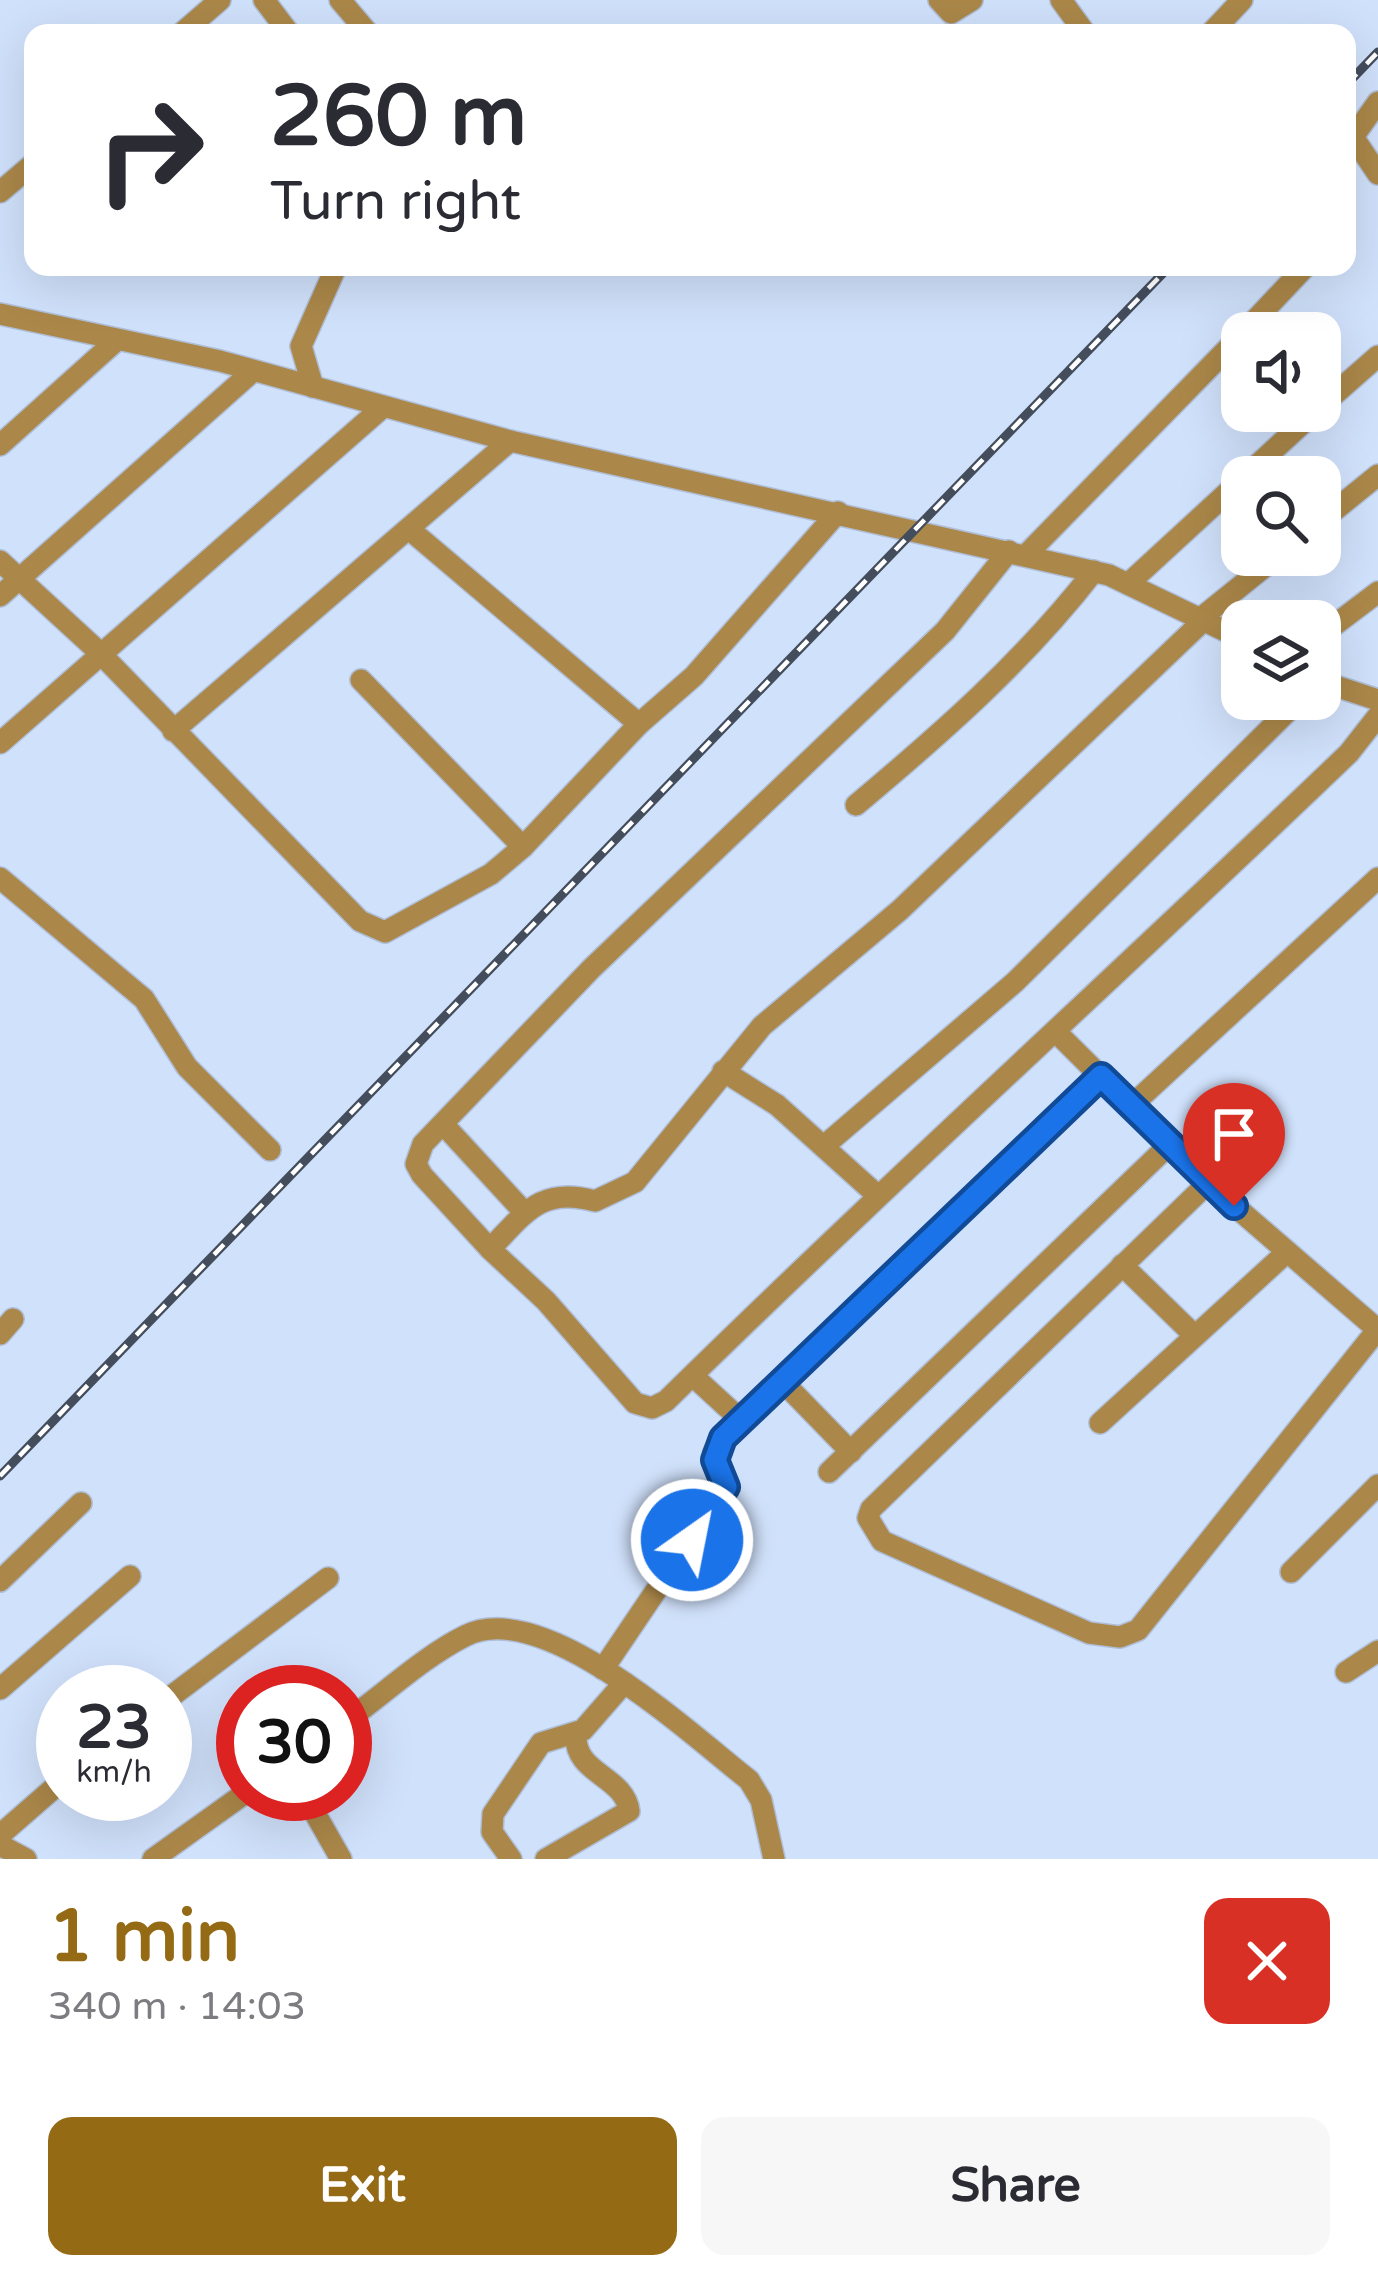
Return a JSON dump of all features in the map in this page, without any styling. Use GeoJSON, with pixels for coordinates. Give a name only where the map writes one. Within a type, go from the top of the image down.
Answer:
{"type":"FeatureCollection","features":[{"type":"Feature","properties":{"kind":"street"},"geometry":{"type":"LineString","coordinates":[[192,24],[220,0]]}},
{"type":"Feature","properties":{"kind":"street"},"geometry":{"type":"LineString","coordinates":[[340,0],[360,24]]}},
{"type":"Feature","properties":{"kind":"street"},"geometry":{"type":"LineString","coordinates":[[939,0],[951,13],[971,0]]}},
{"type":"Feature","properties":{"kind":"street"},"geometry":{"type":"LineString","coordinates":[[1219,24],[1242,0]]}},
{"type":"Feature","properties":{"kind":"street"},"geometry":{"type":"LineString","coordinates":[[1356,133],[1378,102]]}},
{"type":"Feature","properties":{"kind":"street"},"geometry":{"type":"LineString","coordinates":[[1356,141],[1378,174]]}},
{"type":"Feature","properties":{"kind":"street"},"geometry":{"type":"LineString","coordinates":[[0,192],[24,172]]}},
{"type":"Feature","properties":{"kind":"street"},"geometry":{"type":"LineString","coordinates":[[313,387],[302,358],[304,331],[332,276]]}},
{"type":"Feature","properties":{"kind":"street"},"geometry":{"type":"LineString","coordinates":[[1262,312],[1296,276]]}},
{"type":"Feature","properties":{"kind":"street"},"geometry":{"type":"LineString","coordinates":[[0,336],[10,317],[253,371],[510,441],[1018,553],[1128,584],[1221,628]]}},
{"type":"Feature","properties":{"kind":"street"},"geometry":{"type":"LineString","coordinates":[[0,445],[117,340]]}},
{"type":"Feature","properties":{"kind":"street"},"geometry":{"type":"LineString","coordinates":[[1221,354],[945,631],[624,937],[423,1144],[416,1165],[635,1402],[652,1408],[666,1402],[877,1195],[1058,1033],[1349,754],[1378,716]]}},
{"type":"Feature","properties":{"kind":"street"},"geometry":{"type":"LineString","coordinates":[[1341,389],[1378,356]]}},
{"type":"Feature","properties":{"kind":"street"},"geometry":{"type":"LineString","coordinates":[[0,596],[253,371]]}},
{"type":"Feature","properties":{"kind":"street"},"geometry":{"type":"LineString","coordinates":[[0,743],[383,406]]}},
{"type":"Feature","properties":{"kind":"street"},"geometry":{"type":"LineString","coordinates":[[1128,584],[1293,432]]}},
{"type":"Feature","properties":{"kind":"street"},"geometry":{"type":"LineString","coordinates":[[173,731],[510,441]]}},
{"type":"Feature","properties":{"kind":"street"},"geometry":{"type":"LineString","coordinates":[[1341,505],[1378,475]]}},
{"type":"Feature","properties":{"kind":"street"},"geometry":{"type":"LineString","coordinates":[[0,561],[99,652],[371,929],[385,932],[404,926],[490,874],[523,847],[639,724],[694,676],[838,512]]}},
{"type":"Feature","properties":{"kind":"street"},"geometry":{"type":"LineString","coordinates":[[409,529],[639,724]]}},
{"type":"Feature","properties":{"kind":"street"},"geometry":{"type":"LineString","coordinates":[[856,805],[961,718],[1038,644],[1094,572]]}},
{"type":"Feature","properties":{"kind":"street"},"geometry":{"type":"LineString","coordinates":[[490,1249],[525,1213],[558,1195],[596,1201],[635,1181],[762,1026],[900,910],[1203,619],[1254,576]]}},
{"type":"Feature","properties":{"kind":"street"},"geometry":{"type":"LineString","coordinates":[[1341,620],[1378,592]]}},
{"type":"Feature","properties":{"kind":"street"},"geometry":{"type":"LineString","coordinates":[[361,680],[523,847]]}},
{"type":"Feature","properties":{"kind":"street"},"geometry":{"type":"LineString","coordinates":[[1341,688],[1378,700]]}},
{"type":"Feature","properties":{"kind":"street"},"geometry":{"type":"LineString","coordinates":[[824,1146],[1015,982],[1279,720]]}},
{"type":"Feature","properties":{"kind":"street"},"geometry":{"type":"LineString","coordinates":[[0,878],[144,999],[187,1067],[270,1150]]}},
{"type":"Feature","properties":{"kind":"street"},"geometry":{"type":"LineString","coordinates":[[1132,1106],[1378,878]]}},
{"type":"Feature","properties":{"kind":"street"},"geometry":{"type":"LineString","coordinates":[[1058,1033],[1208,1183],[1378,1330],[1138,1630],[1120,1637],[1089,1633],[882,1541],[868,1518],[871,1509],[1208,1183]]}},
{"type":"Feature","properties":{"kind":"street"},"geometry":{"type":"LineString","coordinates":[[723,1071],[777,1106],[877,1195]]}},
{"type":"Feature","properties":{"kind":"street"},"geometry":{"type":"LineString","coordinates":[[603,1669],[726,1487],[714,1452],[741,1420],[1101,1076]]}},
{"type":"Feature","properties":{"kind":"street"},"geometry":{"type":"LineString","coordinates":[[442,1124],[525,1213]]}},
{"type":"Feature","properties":{"kind":"street"},"geometry":{"type":"LineString","coordinates":[[829,1472],[1170,1144]]}},
{"type":"Feature","properties":{"kind":"street"},"geometry":{"type":"LineString","coordinates":[[1100,1423],[1287,1252]]}},
{"type":"Feature","properties":{"kind":"street"},"geometry":{"type":"LineString","coordinates":[[1122,1265],[1192,1334]]}},
{"type":"Feature","properties":{"kind":"street"},"geometry":{"type":"LineString","coordinates":[[693,1376],[741,1420]]}},
{"type":"Feature","properties":{"kind":"street"},"geometry":{"type":"LineString","coordinates":[[782,1381],[850,1452]]}},
{"type":"Feature","properties":{"kind":"street"},"geometry":{"type":"LineString","coordinates":[[1291,1572],[1378,1485]]}},
{"type":"Feature","properties":{"kind":"street"},"geometry":{"type":"LineString","coordinates":[[0,1581],[81,1502]]}},
{"type":"Feature","properties":{"kind":"street"},"geometry":{"type":"LineString","coordinates":[[0,1689],[130,1576]]}},
{"type":"Feature","properties":{"kind":"street"},"geometry":{"type":"LineString","coordinates":[[192,1681],[328,1578]]}},
{"type":"Feature","properties":{"kind":"street"},"geometry":{"type":"LineString","coordinates":[[372,1703],[465,1636],[508,1626],[536,1636],[624,1683],[758,1790],[774,1859]]}},
{"type":"Feature","properties":{"kind":"street"},"geometry":{"type":"LineString","coordinates":[[1346,1672],[1378,1651]]}},
{"type":"Feature","properties":{"kind":"street"},"geometry":{"type":"LineString","coordinates":[[511,1859],[492,1832],[493,1814],[541,1743],[576,1735],[624,1683]]}},
{"type":"Feature","properties":{"kind":"street"},"geometry":{"type":"LineString","coordinates":[[546,1859],[629,1810],[627,1798],[581,1760],[576,1735]]}},
{"type":"Feature","properties":{"kind":"street"},"geometry":{"type":"LineString","coordinates":[[0,1834],[36,1803]]}},
{"type":"Feature","properties":{"kind":"street"},"geometry":{"type":"LineString","coordinates":[[165,1855],[216,1816]]}},
{"type":"Feature","properties":{"kind":"street"},"geometry":{"type":"LineString","coordinates":[[318,1821],[338,1858]]}},
{"type":"Feature","properties":{"kind":"street"},"geometry":{"type":"LineString","coordinates":[[0,1845],[26,1859]]}},
{"type":"Feature","properties":{"kind":"railway"},"geometry":{"type":"LineString","coordinates":[[1356,75],[1378,52]]}},
{"type":"Feature","properties":{"kind":"railway"},"geometry":{"type":"LineString","coordinates":[[0,1476],[1160,276]]}},
{"type":"Feature","properties":{"kind":"route"},"geometry":{"type":"LineString","coordinates":[[692,1540],[726,1487],[714,1452],[723,1438],[1101,1076],[1234,1206]]}}]}
